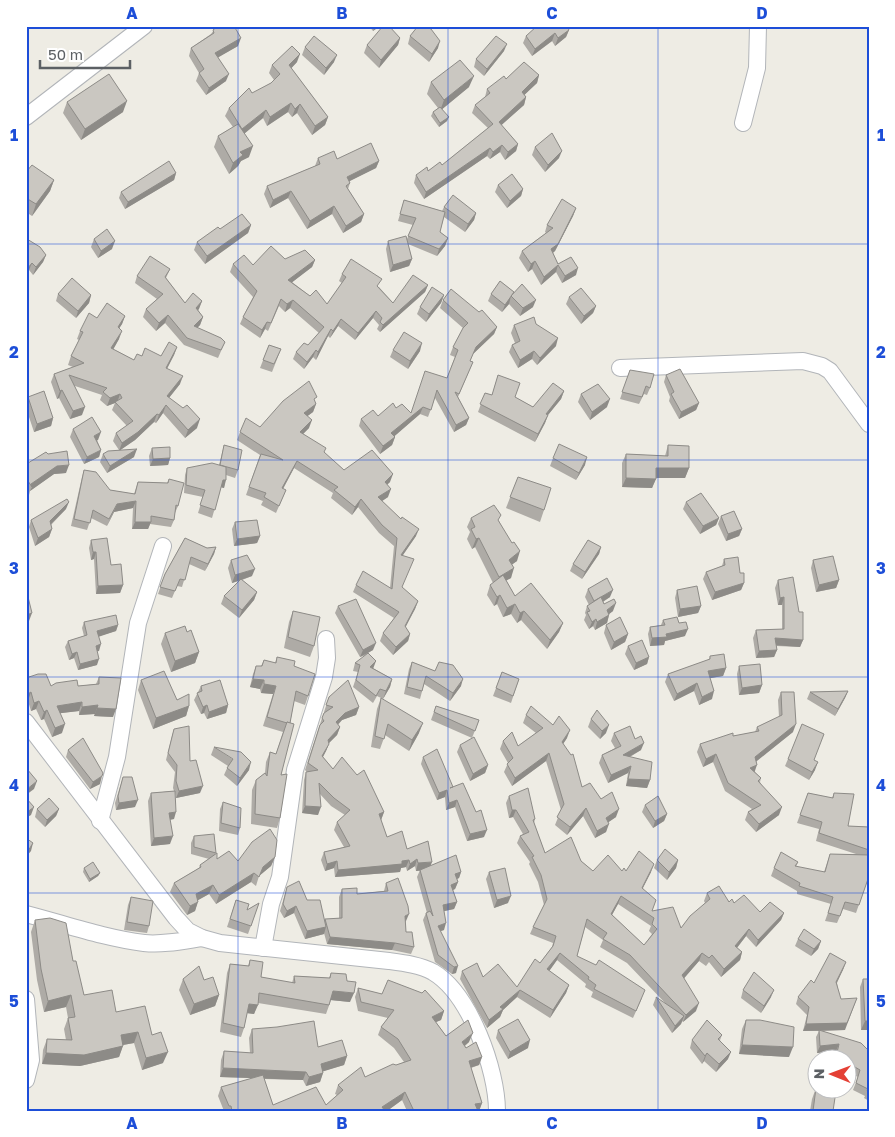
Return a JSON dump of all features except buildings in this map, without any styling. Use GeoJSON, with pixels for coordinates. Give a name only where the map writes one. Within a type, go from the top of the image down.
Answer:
{"type":"FeatureCollection","features":[{"type":"Feature","properties":{"kind":"street"},"geometry":{"type":"LineString","coordinates":[[26,116],[144,26]]}},
{"type":"Feature","properties":{"kind":"street"},"geometry":{"type":"LineString","coordinates":[[743,122],[757,68],[758,26]]}},
{"type":"Feature","properties":{"kind":"street"},"geometry":{"type":"LineString","coordinates":[[620,368],[804,361],[813,363],[830,371],[869,424]]}},
{"type":"Feature","properties":{"kind":"street"},"geometry":{"type":"LineString","coordinates":[[100,821],[117,757],[138,623],[163,546]]}},
{"type":"Feature","properties":{"kind":"street"},"geometry":{"type":"LineString","coordinates":[[263,948],[271,904],[280,877],[295,770],[324,677],[327,658],[326,639]]}},
{"type":"Feature","properties":{"kind":"street"},"geometry":{"type":"LineString","coordinates":[[26,722],[100,821],[188,931],[202,938],[220,943],[389,961],[415,965],[434,972],[462,1004],[480,1036],[489,1058],[497,1111]]}},
{"type":"Feature","properties":{"kind":"street"},"geometry":{"type":"LineString","coordinates":[[26,914],[119,939],[145,943],[170,943],[202,938]]}},
{"type":"Feature","properties":{"kind":"street"},"geometry":{"type":"LineString","coordinates":[[26,999],[31,1060],[26,1080]]}}]}
